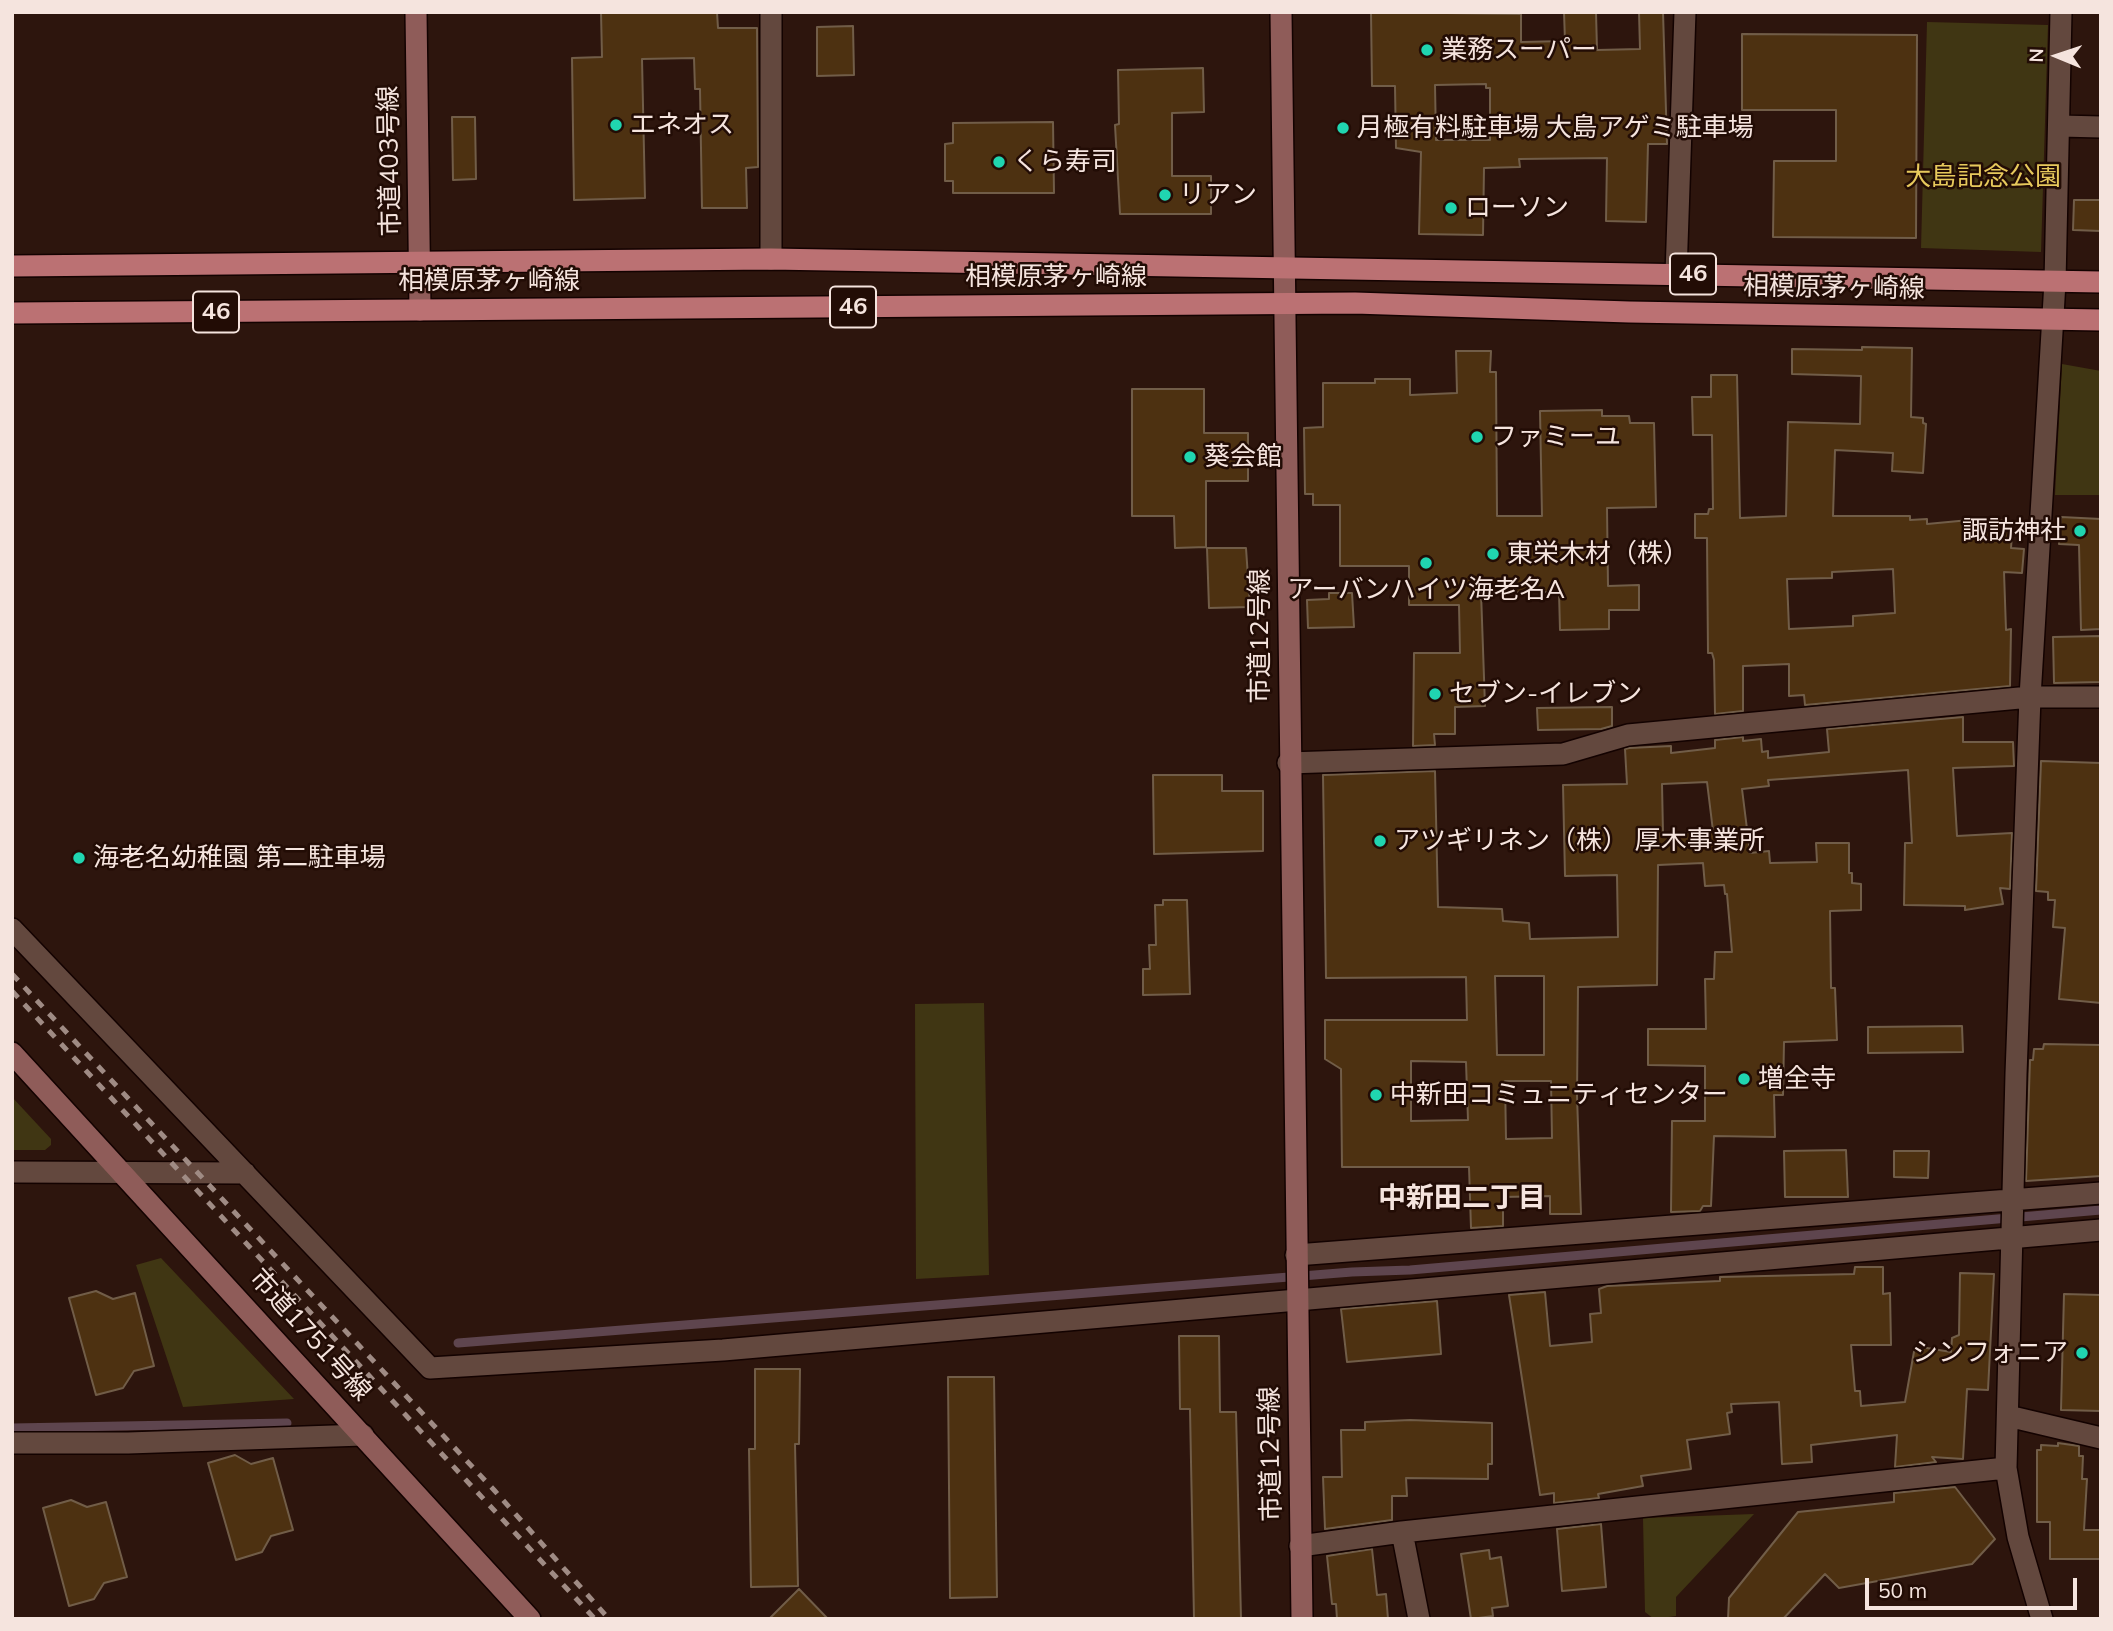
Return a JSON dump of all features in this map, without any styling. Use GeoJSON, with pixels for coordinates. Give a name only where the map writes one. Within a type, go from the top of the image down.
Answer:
{"type":"FeatureCollection","features":[{"type":"Feature","properties":{"kind":"main road","name":"相模原茅ヶ崎線"},"geometry":{"type":"LineString","coordinates":[[12,266],[771,259],[2101,282]]}},
{"type":"Feature","properties":{"kind":"main road","name":"相模原茅ヶ崎線"},"geometry":{"type":"LineString","coordinates":[[12,313],[1286,303],[1446,304],[1629,312],[2101,320]]}},
{"type":"Feature","properties":{"kind":"street","name":"市道403号線"},"geometry":{"type":"LineString","coordinates":[[416,12],[420,310]]}},
{"type":"Feature","properties":{"kind":"street"},"geometry":{"type":"LineString","coordinates":[[771,12],[771,259]]}},
{"type":"Feature","properties":{"kind":"street","name":"市道12号線"},"geometry":{"type":"LineString","coordinates":[[1281,12],[1286,303],[1288,763],[1302,1619]]}},
{"type":"Feature","properties":{"kind":"street"},"geometry":{"type":"LineString","coordinates":[[1676,274],[1685,12]]}},
{"type":"Feature","properties":{"kind":"street"},"geometry":{"type":"LineString","coordinates":[[2042,1619],[2018,1537],[2006,1468],[2031,698],[2055,282],[2061,12]]}},
{"type":"Feature","properties":{"kind":"street"},"geometry":{"type":"LineString","coordinates":[[2060,127],[2101,127]]}},
{"type":"Feature","properties":{"kind":"street"},"geometry":{"type":"LineString","coordinates":[[1288,763],[1563,754],[1628,735],[2031,698],[2101,697]]}},
{"type":"Feature","properties":{"kind":"street"},"geometry":{"type":"LineString","coordinates":[[12,929],[429,1368],[723,1350],[1297,1294],[2012,1219],[2101,1193]]}},
{"type":"Feature","properties":{"kind":"street","name":"市道1751号線"},"geometry":{"type":"LineString","coordinates":[[12,1053],[530,1619]]}},
{"type":"Feature","properties":{"kind":"street"},"geometry":{"type":"LineString","coordinates":[[12,1172],[245,1173]]}},
{"type":"Feature","properties":{"kind":"street"},"geometry":{"type":"LineString","coordinates":[[1297,1257],[2012,1219],[2101,1230]]}},
{"type":"Feature","properties":{"kind":"street"},"geometry":{"type":"LineString","coordinates":[[2008,1416],[2101,1438]]}},
{"type":"Feature","properties":{"kind":"street"},"geometry":{"type":"LineString","coordinates":[[12,1443],[128,1444],[363,1435]]}},
{"type":"Feature","properties":{"kind":"street"},"geometry":{"type":"LineString","coordinates":[[1300,1546],[1402,1532],[2006,1468]]}},
{"type":"Feature","properties":{"kind":"street"},"geometry":{"type":"LineString","coordinates":[[1402,1532],[1419,1619]]}},
{"type":"Feature","properties":{"kind":"green space","name":"大島記念公園"},"geometry":{"type":"Polygon","coordinates":[[[1927,22],[2048,25],[2041,252],[1921,248],[1927,22]]]}},
{"type":"Feature","properties":{"kind":"green space"},"geometry":{"type":"Polygon","coordinates":[[[2062,364],[2101,371],[2101,495],[2055,495],[2062,364]]]}},
{"type":"Feature","properties":{"kind":"green space"},"geometry":{"type":"Polygon","coordinates":[[[984,1003],[989,1275],[916,1279],[915,1004],[984,1003]]]}},
{"type":"Feature","properties":{"kind":"green space"},"geometry":{"type":"Polygon","coordinates":[[[12,1097],[51,1139],[51,1145],[45,1150],[12,1150],[12,1097]]]}},
{"type":"Feature","properties":{"kind":"green space"},"geometry":{"type":"Polygon","coordinates":[[[161,1258],[294,1399],[183,1407],[136,1265],[161,1258]]]}},
{"type":"Feature","properties":{"kind":"green space"},"geometry":{"type":"Polygon","coordinates":[[[1754,1514],[1676,1597],[1676,1616],[1654,1619],[1645,1612],[1643,1518],[1754,1514]]]}},
{"type":"Feature","properties":{"kind":"building"},"geometry":{"type":"Polygon","coordinates":[[[601,12],[717,12],[718,28],[757,28],[758,167],[746,168],[747,208],[702,208],[700,89],[695,89],[694,58],[642,59],[645,198],[574,200],[572,58],[602,57],[601,12]]]}},
{"type":"Feature","properties":{"kind":"building"},"geometry":{"type":"Polygon","coordinates":[[[1371,12],[1521,14],[1521,42],[1565,41],[1564,12],[1596,12],[1597,50],[1640,49],[1639,12],[1663,12],[1667,144],[1648,144],[1646,222],[1606,221],[1607,158],[1519,159],[1520,167],[1484,168],[1483,235],[1419,234],[1421,152],[1396,148],[1395,86],[1372,86],[1371,12]],[[1486,84],[1435,85],[1436,140],[1490,140],[1490,88],[1486,88],[1486,84]]]}},
{"type":"Feature","properties":{"kind":"building"},"geometry":{"type":"Polygon","coordinates":[[[853,26],[854,75],[817,76],[817,27],[853,26]]]}},
{"type":"Feature","properties":{"kind":"building"},"geometry":{"type":"Polygon","coordinates":[[[1742,34],[1917,35],[1916,238],[1773,237],[1774,161],[1836,161],[1836,110],[1742,110],[1742,34]]]}},
{"type":"Feature","properties":{"kind":"building"},"geometry":{"type":"Polygon","coordinates":[[[1203,68],[1204,112],[1172,113],[1172,176],[1211,176],[1211,214],[1120,214],[1115,125],[1119,124],[1118,70],[1203,68]]]}},
{"type":"Feature","properties":{"kind":"building"},"geometry":{"type":"Polygon","coordinates":[[[452,117],[475,117],[476,179],[453,180],[452,117]]]}},
{"type":"Feature","properties":{"kind":"building","name":"くら寿司"},"geometry":{"type":"Polygon","coordinates":[[[1053,122],[1054,193],[953,193],[953,181],[945,181],[945,144],[953,143],[953,123],[1053,122]]]}},
{"type":"Feature","properties":{"kind":"building"},"geometry":{"type":"Polygon","coordinates":[[[2074,200],[2101,200],[2101,231],[2073,230],[2074,200]]]}},
{"type":"Feature","properties":{"kind":"building"},"geometry":{"type":"Polygon","coordinates":[[[1862,347],[1912,348],[1911,417],[1923,418],[1923,423],[1926,424],[1923,473],[1892,471],[1893,453],[1835,450],[1833,516],[1910,516],[1910,520],[1927,519],[1927,524],[1980,519],[2013,521],[2011,548],[2024,549],[2022,573],[2004,572],[2006,630],[2011,629],[2010,686],[1805,705],[1804,695],[1789,696],[1789,664],[1743,666],[1743,711],[1715,714],[1714,660],[1712,653],[1708,653],[1707,538],[1695,538],[1695,514],[1708,514],[1709,509],[1713,509],[1712,435],[1693,435],[1692,397],[1711,397],[1711,375],[1737,375],[1740,518],[1786,516],[1788,422],[1860,424],[1861,376],[1792,374],[1792,349],[1862,350],[1862,347]],[[1893,569],[1832,572],[1832,578],[1787,579],[1789,629],[1853,626],[1853,616],[1895,613],[1893,569]]]}},
{"type":"Feature","properties":{"kind":"building"},"geometry":{"type":"Polygon","coordinates":[[[1456,351],[1491,351],[1490,372],[1496,372],[1497,516],[1542,516],[1540,411],[1602,410],[1602,416],[1629,416],[1630,423],[1654,423],[1656,507],[1607,508],[1608,586],[1639,585],[1639,610],[1609,610],[1609,629],[1560,630],[1559,592],[1481,592],[1485,706],[1455,707],[1455,734],[1434,734],[1435,745],[1413,746],[1414,653],[1460,653],[1459,605],[1409,605],[1409,566],[1340,566],[1340,505],[1313,505],[1313,494],[1305,494],[1304,428],[1323,427],[1323,383],[1375,383],[1375,379],[1410,379],[1410,395],[1457,393],[1456,351]]]}},
{"type":"Feature","properties":{"kind":"building","name":"葵会館"},"geometry":{"type":"Polygon","coordinates":[[[1132,389],[1204,389],[1204,433],[1248,433],[1248,481],[1206,481],[1206,547],[1175,548],[1174,516],[1132,516],[1132,389]]]}},
{"type":"Feature","properties":{"kind":"building"},"geometry":{"type":"Polygon","coordinates":[[[2061,517],[2101,519],[2101,629],[2081,630],[2079,545],[2059,544],[2061,517]]]}},
{"type":"Feature","properties":{"kind":"building"},"geometry":{"type":"Polygon","coordinates":[[[1207,548],[1246,548],[1250,607],[1209,608],[1207,548]]]}},
{"type":"Feature","properties":{"kind":"building"},"geometry":{"type":"Polygon","coordinates":[[[1329,593],[1352,593],[1354,627],[1308,628],[1307,600],[1329,599],[1329,593]]]}},
{"type":"Feature","properties":{"kind":"building"},"geometry":{"type":"Polygon","coordinates":[[[2101,636],[2101,682],[2054,683],[2053,637],[2101,636]]]}},
{"type":"Feature","properties":{"kind":"building"},"geometry":{"type":"Polygon","coordinates":[[[1612,707],[1612,726],[1601,729],[1538,730],[1537,708],[1612,707]]]}},
{"type":"Feature","properties":{"kind":"building"},"geometry":{"type":"Polygon","coordinates":[[[1963,717],[1963,742],[2013,742],[2014,766],[1953,768],[1957,836],[2012,833],[2010,889],[2000,888],[2003,904],[1965,910],[1965,906],[1904,905],[1905,843],[1912,843],[1908,770],[1768,780],[1769,786],[1742,789],[1750,853],[1769,851],[1770,863],[1817,862],[1816,843],[1849,843],[1849,873],[1852,873],[1852,883],[1861,884],[1861,910],[1830,911],[1831,988],[1835,988],[1837,1040],[1784,1042],[1783,1095],[1774,1095],[1775,1137],[1714,1136],[1711,1206],[1703,1206],[1700,1211],[1671,1212],[1672,1121],[1705,1121],[1705,1066],[1648,1065],[1648,1029],[1706,1029],[1705,979],[1714,979],[1715,952],[1732,952],[1727,894],[1724,885],[1705,886],[1703,863],[1658,865],[1657,985],[1578,987],[1577,1096],[1581,1214],[1550,1214],[1550,1196],[1503,1197],[1503,1226],[1471,1228],[1469,1167],[1342,1167],[1341,1069],[1325,1059],[1325,1020],[1467,1020],[1466,977],[1326,978],[1323,775],[1435,771],[1438,907],[1502,909],[1503,921],[1529,923],[1530,939],[1618,937],[1617,875],[1565,876],[1563,785],[1627,784],[1625,749],[1629,748],[1671,746],[1671,753],[1715,748],[1715,740],[1743,737],[1743,741],[1761,739],[1762,752],[1768,751],[1768,758],[1829,752],[1827,729],[1963,717]],[[1707,782],[1662,784],[1663,834],[1713,831],[1707,782]],[[1495,976],[1497,1055],[1544,1055],[1544,976],[1495,976]],[[1411,1061],[1411,1121],[1468,1120],[1466,1062],[1411,1061]],[[1505,1081],[1506,1139],[1552,1138],[1551,1081],[1505,1081]]]}},
{"type":"Feature","properties":{"kind":"building"},"geometry":{"type":"Polygon","coordinates":[[[2041,761],[2101,763],[2101,1003],[2059,999],[2065,928],[2053,927],[2055,900],[2048,900],[2048,892],[2036,891],[2041,761]]]}},
{"type":"Feature","properties":{"kind":"building"},"geometry":{"type":"Polygon","coordinates":[[[1153,775],[1222,775],[1222,791],[1263,791],[1263,851],[1154,854],[1153,775]]]}},
{"type":"Feature","properties":{"kind":"building"},"geometry":{"type":"Polygon","coordinates":[[[1163,900],[1187,900],[1190,994],[1143,995],[1143,969],[1150,969],[1149,945],[1156,945],[1155,905],[1163,905],[1163,900]]]}},
{"type":"Feature","properties":{"kind":"building"},"geometry":{"type":"Polygon","coordinates":[[[1962,1026],[1963,1052],[1868,1053],[1868,1027],[1962,1026]]]}},
{"type":"Feature","properties":{"kind":"building"},"geometry":{"type":"Polygon","coordinates":[[[2044,1044],[2101,1045],[2101,1176],[2026,1181],[2030,1060],[2033,1060],[2034,1049],[2043,1049],[2044,1044]]]}},
{"type":"Feature","properties":{"kind":"building"},"geometry":{"type":"Polygon","coordinates":[[[1846,1150],[1848,1197],[1785,1197],[1784,1151],[1846,1150]]]}},
{"type":"Feature","properties":{"kind":"building"},"geometry":{"type":"Polygon","coordinates":[[[1894,1151],[1929,1151],[1928,1178],[1894,1177],[1894,1151]]]}},
{"type":"Feature","properties":{"kind":"building"},"geometry":{"type":"Polygon","coordinates":[[[1855,1267],[1883,1267],[1883,1294],[1890,1293],[1891,1345],[1851,1345],[1855,1391],[1860,1391],[1861,1406],[1905,1402],[1915,1346],[1951,1352],[1952,1338],[1959,1335],[1960,1273],[1994,1274],[1988,1390],[1967,1389],[1963,1459],[1932,1457],[1936,1462],[1895,1467],[1897,1435],[1811,1445],[1812,1462],[1782,1464],[1779,1402],[1731,1404],[1732,1412],[1727,1413],[1730,1434],[1687,1440],[1691,1469],[1641,1476],[1643,1486],[1598,1494],[1599,1498],[1554,1503],[1554,1493],[1540,1495],[1509,1295],[1545,1292],[1550,1346],[1592,1342],[1590,1314],[1601,1313],[1599,1289],[1607,1286],[1720,1281],[1720,1277],[1854,1274],[1855,1267]]]}},
{"type":"Feature","properties":{"kind":"building"},"geometry":{"type":"Polygon","coordinates":[[[96,1291],[113,1299],[135,1293],[154,1366],[134,1371],[123,1388],[96,1395],[69,1298],[96,1291]]]}},
{"type":"Feature","properties":{"kind":"building","name":"シンフォニア"},"geometry":{"type":"Polygon","coordinates":[[[2064,1294],[2101,1295],[2101,1411],[2061,1410],[2064,1294]]]}},
{"type":"Feature","properties":{"kind":"building"},"geometry":{"type":"Polygon","coordinates":[[[1437,1301],[1441,1354],[1347,1362],[1341,1309],[1437,1301]]]}},
{"type":"Feature","properties":{"kind":"building"},"geometry":{"type":"Polygon","coordinates":[[[1179,1336],[1219,1336],[1220,1412],[1236,1412],[1241,1619],[1194,1619],[1190,1409],[1180,1409],[1179,1336]]]}},
{"type":"Feature","properties":{"kind":"building"},"geometry":{"type":"Polygon","coordinates":[[[755,1369],[800,1369],[799,1444],[795,1444],[798,1586],[751,1587],[749,1449],[755,1449],[755,1369]]]}},
{"type":"Feature","properties":{"kind":"building"},"geometry":{"type":"Polygon","coordinates":[[[948,1377],[994,1377],[997,1597],[950,1598],[948,1377]]]}},
{"type":"Feature","properties":{"kind":"building"},"geometry":{"type":"Polygon","coordinates":[[[1410,1420],[1492,1423],[1492,1464],[1488,1464],[1488,1479],[1406,1478],[1407,1496],[1392,1496],[1392,1520],[1325,1529],[1323,1477],[1342,1477],[1341,1430],[1365,1430],[1365,1422],[1410,1420]]]}},
{"type":"Feature","properties":{"kind":"building"},"geometry":{"type":"Polygon","coordinates":[[[2058,1443],[2079,1446],[2079,1456],[2083,1456],[2082,1479],[2087,1479],[2084,1530],[2101,1530],[2101,1559],[2050,1559],[2050,1522],[2037,1522],[2037,1450],[2041,1450],[2041,1445],[2058,1446],[2058,1443]]]}},
{"type":"Feature","properties":{"kind":"building"},"geometry":{"type":"Polygon","coordinates":[[[235,1455],[251,1464],[273,1458],[293,1530],[271,1536],[262,1552],[236,1560],[208,1463],[235,1455]]]}},
{"type":"Feature","properties":{"kind":"building"},"geometry":{"type":"Polygon","coordinates":[[[1955,1487],[1995,1539],[1972,1564],[1839,1588],[1825,1574],[1783,1619],[1728,1619],[1729,1598],[1798,1512],[1894,1502],[1894,1493],[1955,1487]]]}},
{"type":"Feature","properties":{"kind":"building"},"geometry":{"type":"Polygon","coordinates":[[[71,1500],[87,1507],[106,1502],[127,1577],[104,1583],[94,1599],[69,1606],[43,1508],[71,1500]]]}},
{"type":"Feature","properties":{"kind":"building"},"geometry":{"type":"Polygon","coordinates":[[[1601,1524],[1606,1587],[1562,1591],[1557,1529],[1601,1524]]]}},
{"type":"Feature","properties":{"kind":"building"},"geometry":{"type":"Polygon","coordinates":[[[1372,1549],[1377,1595],[1386,1594],[1388,1619],[1337,1619],[1336,1604],[1332,1604],[1327,1556],[1372,1549]]]}},
{"type":"Feature","properties":{"kind":"building"},"geometry":{"type":"Polygon","coordinates":[[[1489,1550],[1490,1559],[1501,1557],[1508,1606],[1492,1608],[1493,1616],[1471,1619],[1461,1554],[1489,1550]]]}},
{"type":"Feature","properties":{"kind":"building"},"geometry":{"type":"Polygon","coordinates":[[[799,1589],[828,1619],[769,1619],[799,1589]]]}},
{"type":"Feature","properties":{"kind":"waterway"},"geometry":{"type":"LineString","coordinates":[[458,1343],[1352,1272],[1410,1270],[2101,1210]]}},
{"type":"Feature","properties":{"kind":"waterway"},"geometry":{"type":"LineString","coordinates":[[12,1428],[287,1423]]}},
{"type":"Feature","properties":{"kind":"railway"},"geometry":{"type":"LineString","coordinates":[[12,974],[494,1490],[609,1619]]}},
{"type":"Feature","properties":{"kind":"railway"},"geometry":{"type":"LineString","coordinates":[[12,991],[595,1619]]}},
{"type":"Feature","properties":{"kind":"place","name":"業務スーパー"},"geometry":{"type":"Point","coordinates":[1427,50]}},
{"type":"Feature","properties":{"kind":"place","name":"エネオス"},"geometry":{"type":"Point","coordinates":[616,125]}},
{"type":"Feature","properties":{"kind":"place","name":"月極有料駐車場 大島アゲミ駐車場"},"geometry":{"type":"Point","coordinates":[1343,128]}},
{"type":"Feature","properties":{"kind":"place","name":"くら寿司"},"geometry":{"type":"Point","coordinates":[999,162]}},
{"type":"Feature","properties":{"kind":"place","name":"リアン"},"geometry":{"type":"Point","coordinates":[1165,195]}},
{"type":"Feature","properties":{"kind":"place","name":"ローソン"},"geometry":{"type":"Point","coordinates":[1451,208]}},
{"type":"Feature","properties":{"kind":"place","name":"ファミーユ"},"geometry":{"type":"Point","coordinates":[1477,437]}},
{"type":"Feature","properties":{"kind":"place","name":"葵会館"},"geometry":{"type":"Point","coordinates":[1190,457]}},
{"type":"Feature","properties":{"kind":"place","name":"諏訪神社"},"geometry":{"type":"Point","coordinates":[2080,531]}},
{"type":"Feature","properties":{"kind":"place","name":"東栄木材（株）"},"geometry":{"type":"Point","coordinates":[1493,554]}},
{"type":"Feature","properties":{"kind":"place","name":"アーバンハイツ海老名A"},"geometry":{"type":"Point","coordinates":[1426,563]}},
{"type":"Feature","properties":{"kind":"place","name":"セブン-イレブン"},"geometry":{"type":"Point","coordinates":[1435,694]}},
{"type":"Feature","properties":{"kind":"place","name":"アツギリネン（株） 厚木事業所"},"geometry":{"type":"Point","coordinates":[1380,841]}},
{"type":"Feature","properties":{"kind":"place","name":"海老名幼稚園 第二駐車場"},"geometry":{"type":"Point","coordinates":[79,858]}},
{"type":"Feature","properties":{"kind":"place","name":"増全寺"},"geometry":{"type":"Point","coordinates":[1744,1079]}},
{"type":"Feature","properties":{"kind":"place","name":"中新田コミュニティセンター"},"geometry":{"type":"Point","coordinates":[1376,1095]}},
{"type":"Feature","properties":{"kind":"place","name":"シンフォニア"},"geometry":{"type":"Point","coordinates":[2082,1353]}},
{"type":"Feature","properties":{"kind":"district","name":"中新田二丁目"},"geometry":{"type":"Point","coordinates":[1462,1199]}}]}
